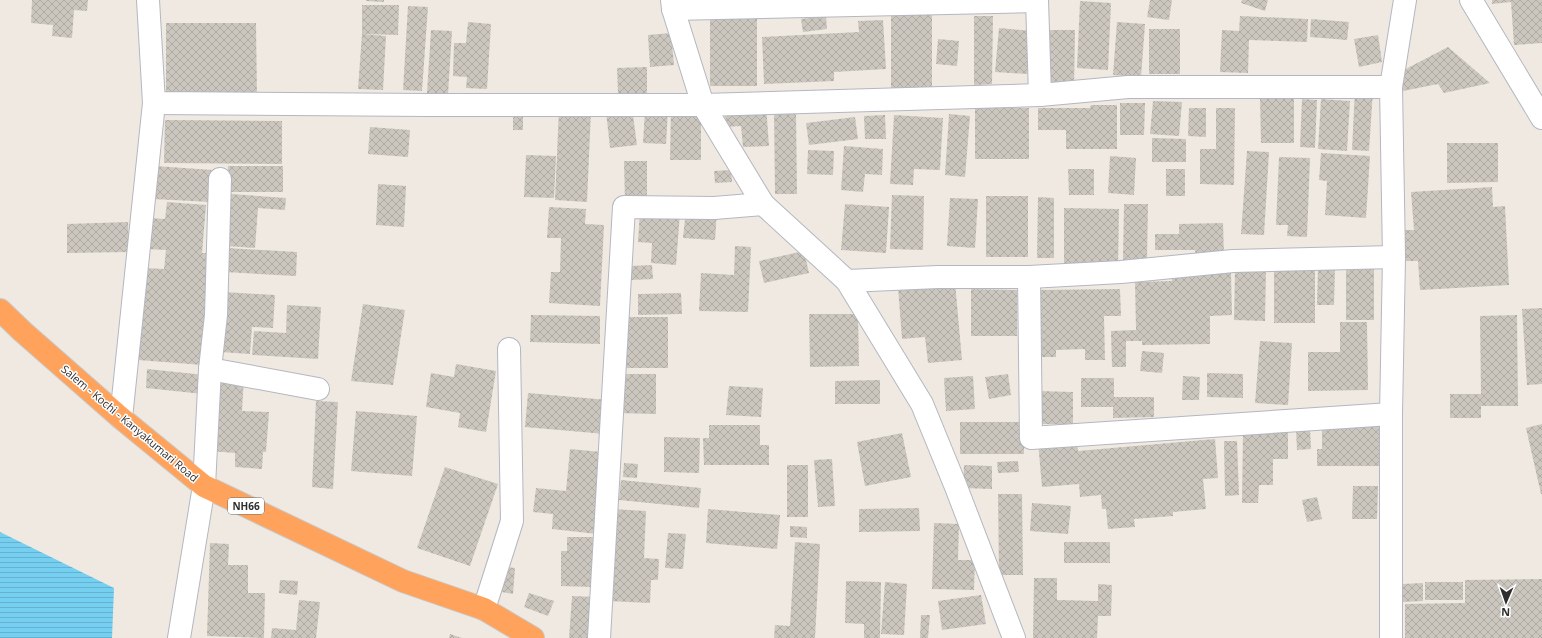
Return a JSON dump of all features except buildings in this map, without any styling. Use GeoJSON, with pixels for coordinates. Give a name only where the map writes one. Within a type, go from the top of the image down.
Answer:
{"type":"FeatureCollection","features":[{"type":"Feature","properties":{"kind":"highway","name":"Salem - Kochi - Kanyakumari Road"},"geometry":{"type":"LineString","coordinates":[[0,310],[121,418],[204,486],[403,581],[484,608],[533,638]]}},
{"type":"Feature","properties":{"kind":"street"},"geometry":{"type":"LineString","coordinates":[[121,418],[154,102],[148,0]]}},
{"type":"Feature","properties":{"kind":"street"},"geometry":{"type":"LineString","coordinates":[[1391,638],[1391,414],[1394,257],[1391,87],[1405,0]]}},
{"type":"Feature","properties":{"kind":"street"},"geometry":{"type":"LineString","coordinates":[[1471,0],[1542,118]]}},
{"type":"Feature","properties":{"kind":"street"},"geometry":{"type":"LineString","coordinates":[[1014,638],[956,487],[922,404],[847,280],[763,204],[703,105],[672,4],[1037,1],[1040,95]]}},
{"type":"Feature","properties":{"kind":"street"},"geometry":{"type":"LineString","coordinates":[[154,102],[429,105],[703,105],[1040,95],[1128,87],[1391,87]]}},
{"type":"Feature","properties":{"kind":"street"},"geometry":{"type":"LineString","coordinates":[[179,638],[204,486],[210,368],[216,315],[220,179]]}},
{"type":"Feature","properties":{"kind":"street"},"geometry":{"type":"LineString","coordinates":[[599,638],[624,207],[714,208],[763,204]]}},
{"type":"Feature","properties":{"kind":"street"},"geometry":{"type":"LineString","coordinates":[[847,280],[938,276],[1030,277],[1121,272],[1233,261],[1394,257]]}},
{"type":"Feature","properties":{"kind":"street"},"geometry":{"type":"LineString","coordinates":[[1030,277],[1031,438],[1391,414]]}},
{"type":"Feature","properties":{"kind":"street"},"geometry":{"type":"LineString","coordinates":[[484,608],[512,521],[509,349]]}},
{"type":"Feature","properties":{"kind":"street"},"geometry":{"type":"LineString","coordinates":[[210,368],[318,389]]}},
{"type":"Feature","properties":{"kind":"water"},"geometry":{"type":"Polygon","coordinates":[[[0,532],[114,588],[112,638],[0,638],[0,532]]]}}]}
